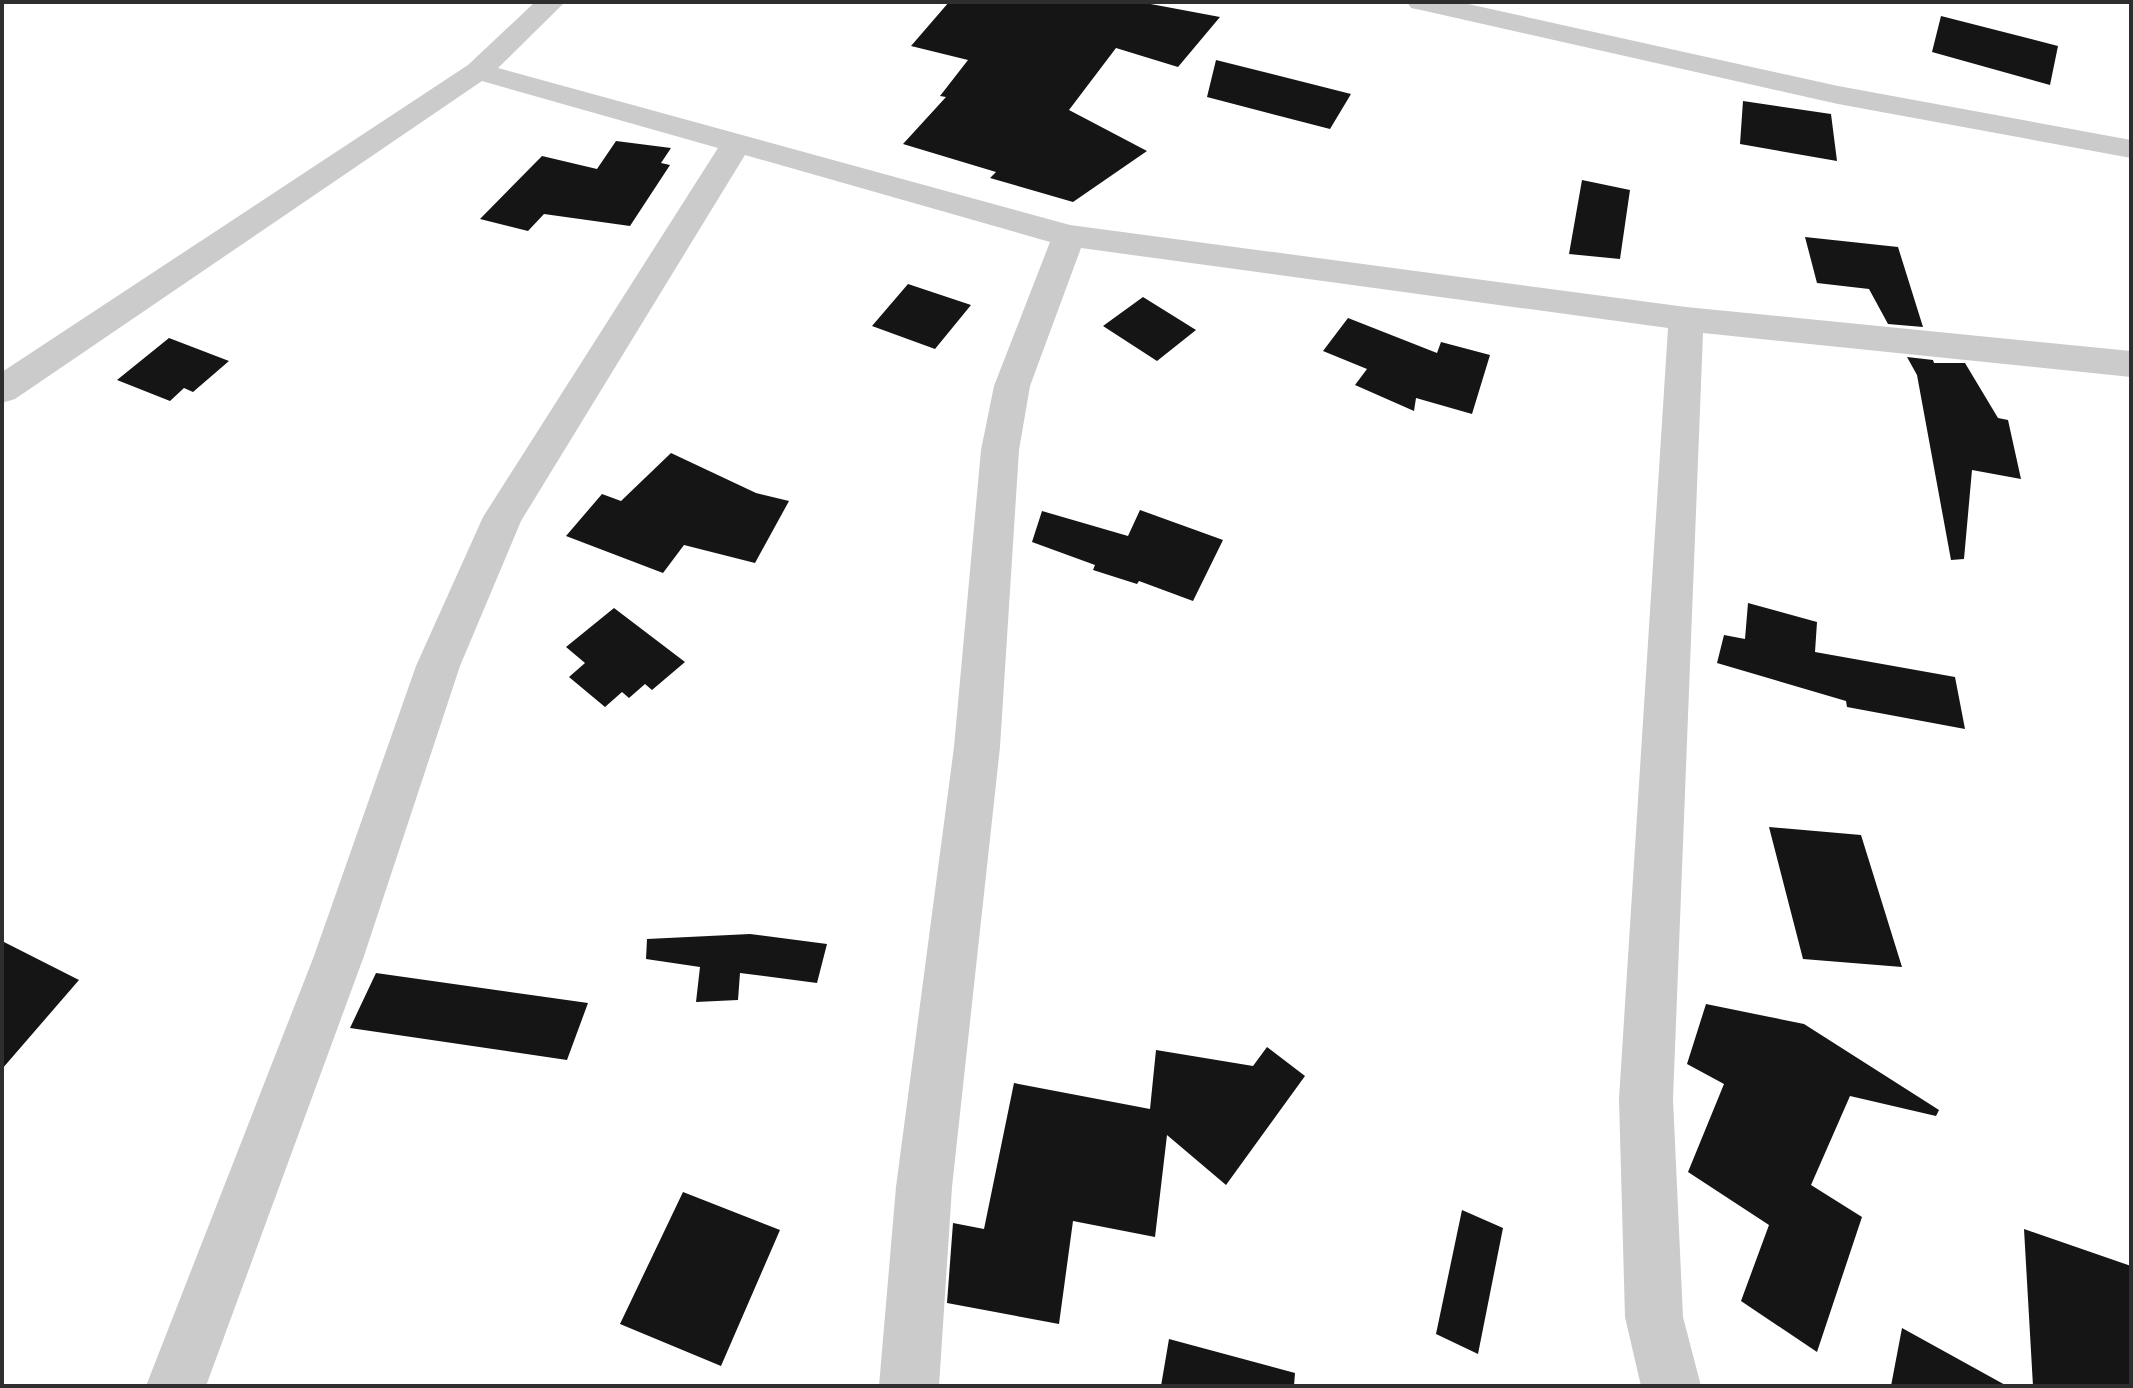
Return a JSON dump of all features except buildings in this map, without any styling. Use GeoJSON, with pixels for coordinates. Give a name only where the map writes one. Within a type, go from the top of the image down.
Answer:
{"type":"FeatureCollection","features":[{"type":"Feature","properties":{"kind":"street"},"geometry":{"type":"LineString","coordinates":[[2,390],[478,71],[551,2]]}},
{"type":"Feature","properties":{"kind":"street"},"geometry":{"type":"LineString","coordinates":[[1421,2],[1838,95],[2131,149]]}},
{"type":"Feature","properties":{"kind":"street"},"geometry":{"type":"LineString","coordinates":[[478,71],[1069,236],[1686,319],[2131,364]]}},
{"type":"Feature","properties":{"kind":"street"},"geometry":{"type":"LineString","coordinates":[[176,1386],[339,956],[438,666],[503,517],[737,143]]}},
{"type":"Feature","properties":{"kind":"street"},"geometry":{"type":"LineString","coordinates":[[909,1386],[924,1187],[977,747],[1000,450],[1012,386],[1069,236]]}},
{"type":"Feature","properties":{"kind":"street"},"geometry":{"type":"LineString","coordinates":[[1671,1386],[1654,1317],[1646,1099],[1686,319]]}}]}
